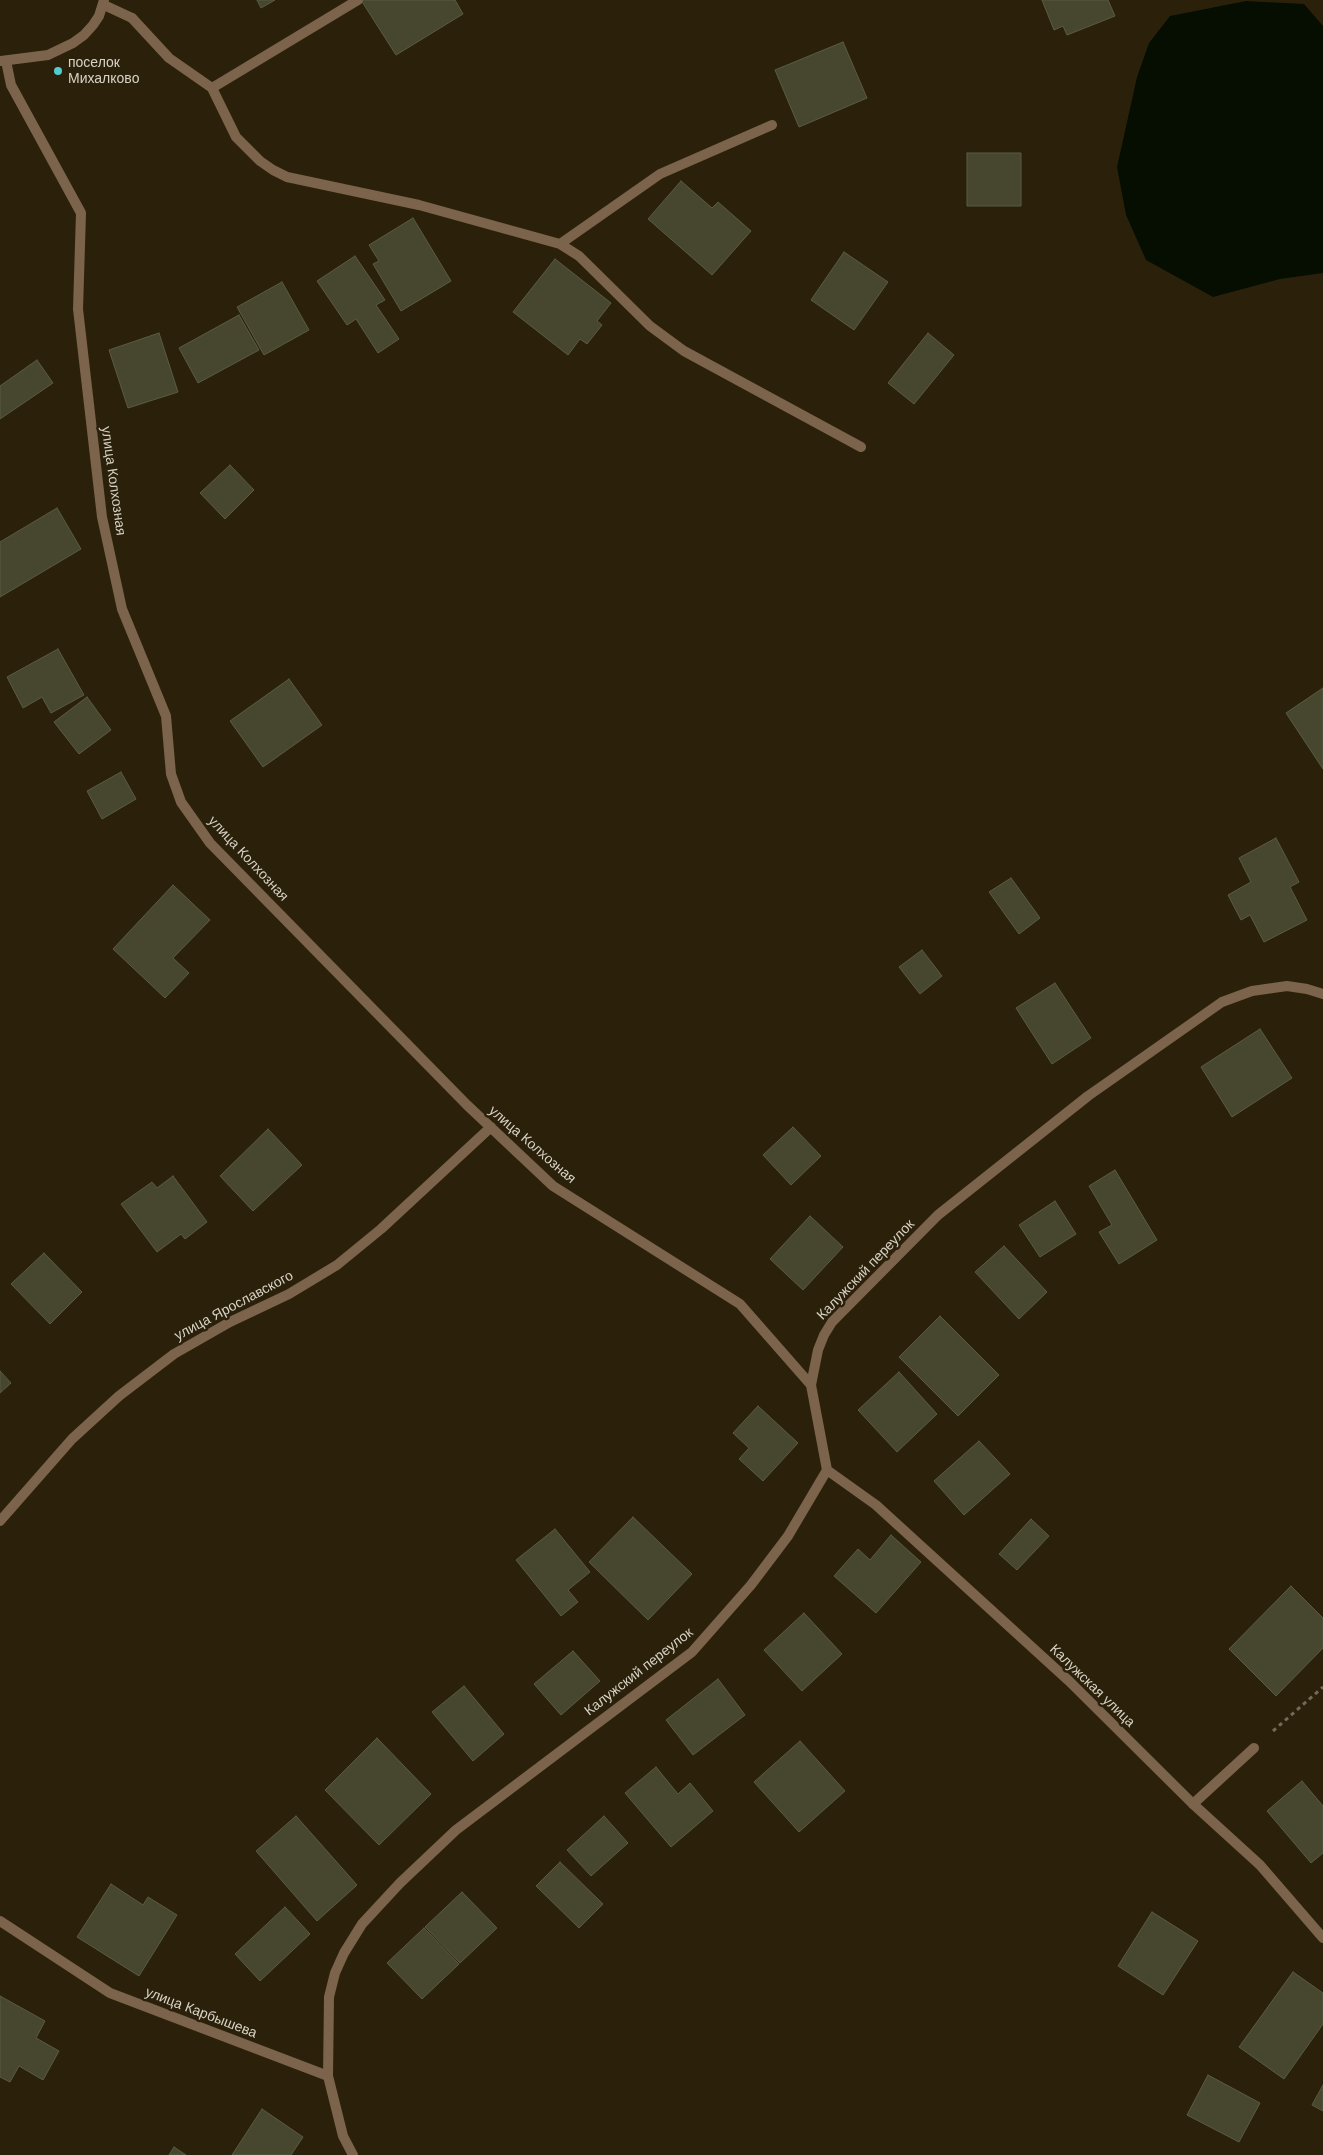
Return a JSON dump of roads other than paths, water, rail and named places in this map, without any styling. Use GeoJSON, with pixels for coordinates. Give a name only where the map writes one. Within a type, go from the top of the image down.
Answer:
{"type":"FeatureCollection","features":[{"type":"Feature","properties":{"kind":"street"},"geometry":{"type":"LineString","coordinates":[[212,88],[358,0]]}},
{"type":"Feature","properties":{"kind":"street"},"geometry":{"type":"LineString","coordinates":[[3,61],[48,54],[73,43],[93,25],[104,3],[132,18],[169,58],[212,88],[236,137],[260,161],[273,170],[287,177],[419,205],[560,244],[579,256],[650,326],[684,351],[861,447]]}},
{"type":"Feature","properties":{"kind":"street","name":"улица Колхозная"},"geometry":{"type":"LineString","coordinates":[[3,61],[11,85],[82,213],[78,309],[102,517],[122,609],[166,716],[171,774],[180,802],[210,843],[491,1127],[553,1186],[740,1304],[811,1385]]}},
{"type":"Feature","properties":{"kind":"street"},"geometry":{"type":"LineString","coordinates":[[560,244],[660,174],[772,125]]}},
{"type":"Feature","properties":{"kind":"street","name":"Калужский переулок"},"geometry":{"type":"LineString","coordinates":[[328,2076],[329,1997],[331,1985],[344,1953],[362,1924],[400,1883],[456,1830],[692,1652],[723,1619],[788,1536],[826,1470],[811,1385],[818,1350],[832,1322],[938,1215],[1088,1096],[1222,1002],[1252,990],[1278,987],[1307,989],[1323,994]]}},
{"type":"Feature","properties":{"kind":"street","name":"улица Ярославского"},"geometry":{"type":"LineString","coordinates":[[2,1513],[72,1439],[119,1396],[174,1354],[230,1322],[289,1294],[337,1265],[381,1229],[491,1127]]}},
{"type":"Feature","properties":{"kind":"street","name":"Калужская улица"},"geometry":{"type":"LineString","coordinates":[[826,1470],[876,1505],[1068,1681],[1193,1804],[1260,1865],[1323,1938]]}},
{"type":"Feature","properties":{"kind":"street"},"geometry":{"type":"LineString","coordinates":[[1193,1804],[1254,1748]]}},
{"type":"Feature","properties":{"kind":"street","name":"улица Карбышева"},"geometry":{"type":"LineString","coordinates":[[0,1921],[110,1993],[328,2076]]}},
{"type":"Feature","properties":{"kind":"street"},"geometry":{"type":"LineString","coordinates":[[328,2076],[343,2136],[353,2155]]}},
{"type":"Feature","properties":{"kind":"place","name":"поселок Михалково"},"geometry":{"type":"Point","coordinates":[58,71]}}]}
